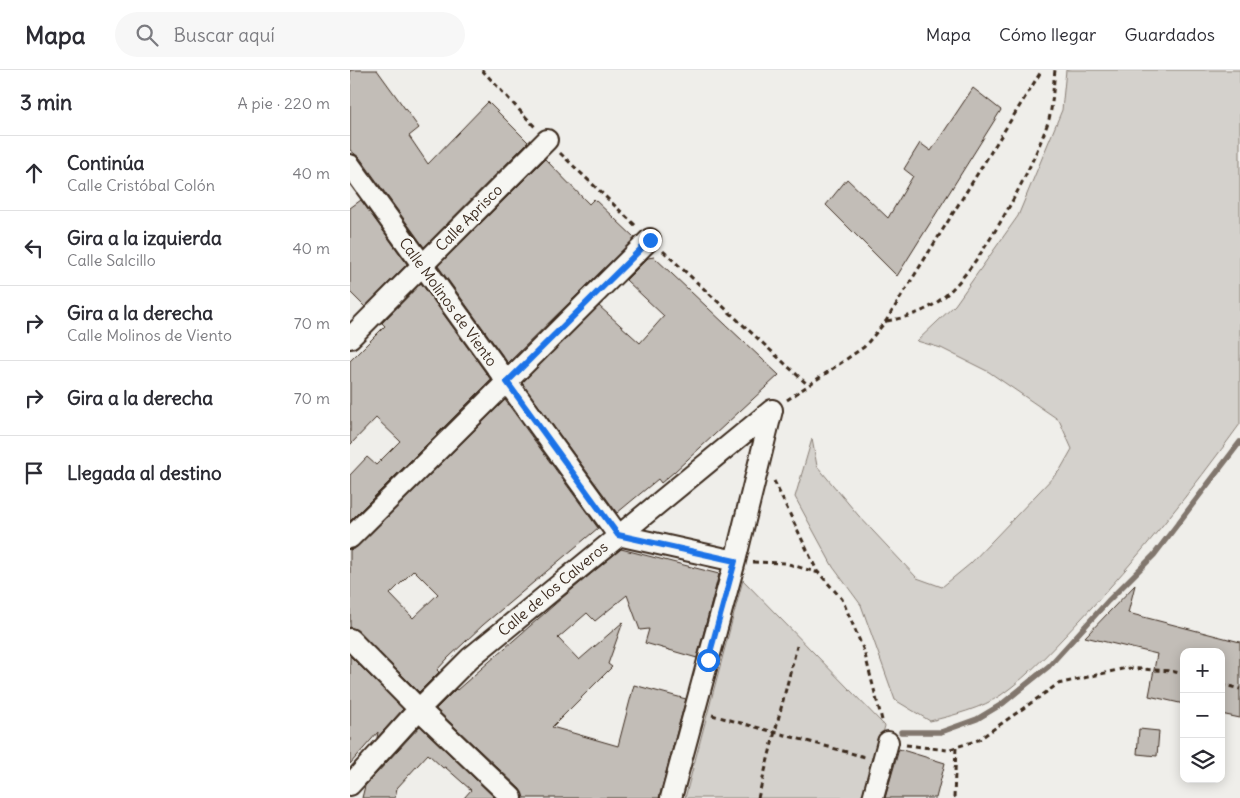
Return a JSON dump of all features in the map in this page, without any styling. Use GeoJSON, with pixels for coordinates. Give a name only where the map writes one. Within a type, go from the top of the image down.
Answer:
{"type":"FeatureCollection","features":[{"type":"Feature","properties":{"kind":"street","name":"Calle Aprisco"},"geometry":{"type":"LineString","coordinates":[[350,338],[547,140]]}},
{"type":"Feature","properties":{"kind":"street","name":"Calle Molinos de Viento"},"geometry":{"type":"LineString","coordinates":[[350,165],[618,535]]}},
{"type":"Feature","properties":{"kind":"street"},"geometry":{"type":"LineString","coordinates":[[350,538],[650,240]]}},
{"type":"Feature","properties":{"kind":"street"},"geometry":{"type":"LineString","coordinates":[[671,798],[735,561],[772,410]]}},
{"type":"Feature","properties":{"kind":"street","name":"Calle de los Calveros"},"geometry":{"type":"LineString","coordinates":[[352,788],[419,709],[470,658],[772,410]]}},
{"type":"Feature","properties":{"kind":"street"},"geometry":{"type":"LineString","coordinates":[[618,535],[735,561]]}},
{"type":"Feature","properties":{"kind":"street"},"geometry":{"type":"LineString","coordinates":[[350,639],[419,709],[512,798]]}},
{"type":"Feature","properties":{"kind":"street"},"geometry":{"type":"LineString","coordinates":[[873,798],[888,742]]}},
{"type":"Feature","properties":{"kind":"path"},"geometry":{"type":"LineString","coordinates":[[772,410],[864,347],[886,321],[1042,70]]}},
{"type":"Feature","properties":{"kind":"path"},"geometry":{"type":"LineString","coordinates":[[886,321],[906,318],[934,305],[956,286],[984,249],[1018,189],[1038,148],[1049,118],[1055,70]]}},
{"type":"Feature","properties":{"kind":"path"},"geometry":{"type":"LineString","coordinates":[[761,454],[819,573],[842,599],[864,651],[888,742],[947,750],[978,740],[1058,684],[1126,668],[1171,670],[1180,673]]}},
{"type":"Feature","properties":{"kind":"path"},"geometry":{"type":"LineString","coordinates":[[735,561],[786,563],[819,573]]}},
{"type":"Feature","properties":{"kind":"path"},"geometry":{"type":"LineString","coordinates":[[758,798],[797,646]]}},
{"type":"Feature","properties":{"kind":"path"},"geometry":{"type":"LineString","coordinates":[[1225,685],[1240,689]]}},
{"type":"Feature","properties":{"kind":"path"},"geometry":{"type":"LineString","coordinates":[[695,710],[883,762]]}},
{"type":"Feature","properties":{"kind":"path"},"geometry":{"type":"LineString","coordinates":[[954,798],[956,747]]}},
{"type":"Feature","properties":{"kind":"shaded area"},"geometry":{"type":"Polygon","coordinates":[[[1066,70],[1240,70],[1240,424],[1143,548],[1102,596],[1033,669],[994,700],[967,711],[930,721],[895,700],[861,605],[833,567],[795,497],[812,439],[817,466],[858,515],[917,578],[942,587],[970,564],[1060,470],[1072,449],[1059,420],[989,372],[941,348],[917,341],[955,305],[1018,216],[1062,110],[1066,70]]]}},
{"type":"Feature","properties":{"kind":"shaded area"},"geometry":{"type":"Polygon","coordinates":[[[743,580],[885,726],[864,798],[685,798],[743,580]]]}},
{"type":"Feature","properties":{"kind":"building"},"geometry":{"type":"Polygon","coordinates":[[[350,70],[377,70],[419,128],[409,136],[428,164],[488,102],[528,142],[424,247],[360,158],[350,150],[350,70]]]}},
{"type":"Feature","properties":{"kind":"building"},"geometry":{"type":"Polygon","coordinates":[[[973,88],[1001,110],[897,276],[826,205],[847,179],[888,218],[913,176],[904,169],[920,143],[931,151],[973,88]]]}},
{"type":"Feature","properties":{"kind":"building"},"geometry":{"type":"Polygon","coordinates":[[[545,159],[589,204],[594,199],[635,238],[508,363],[438,266],[545,159]]]}},
{"type":"Feature","properties":{"kind":"building"},"geometry":{"type":"Polygon","coordinates":[[[361,200],[407,264],[365,307],[350,292],[350,208],[361,200]]]}},
{"type":"Feature","properties":{"kind":"building"},"geometry":{"type":"Polygon","coordinates":[[[654,257],[779,375],[674,472],[661,483],[658,479],[617,513],[522,383],[599,306],[640,343],[664,316],[626,280],[648,258],[654,257]]]}},
{"type":"Feature","properties":{"kind":"building"},"geometry":{"type":"Polygon","coordinates":[[[421,283],[491,380],[350,521],[350,475],[367,457],[376,465],[400,441],[376,418],[350,445],[350,361],[385,326],[382,323],[421,283]]]}},
{"type":"Feature","properties":{"kind":"building"},"geometry":{"type":"Polygon","coordinates":[[[505,400],[598,528],[483,625],[448,658],[437,670],[439,672],[419,692],[358,631],[350,627],[350,550],[358,546],[505,400]],[[414,570],[390,594],[413,618],[438,594],[414,570]]]}},
{"type":"Feature","properties":{"kind":"building"},"geometry":{"type":"Polygon","coordinates":[[[621,549],[719,574],[697,658],[645,643],[649,629],[640,630],[627,595],[595,621],[587,613],[558,638],[579,660],[623,622],[608,664],[612,667],[552,727],[618,746],[634,685],[686,699],[659,798],[524,798],[520,789],[436,709],[456,689],[621,549]]]}},
{"type":"Feature","properties":{"kind":"building"},"geometry":{"type":"Polygon","coordinates":[[[1135,585],[1128,613],[1240,642],[1240,718],[1225,715],[1225,648],[1180,648],[1180,703],[1149,696],[1157,654],[1085,637],[1135,585]]]}},
{"type":"Feature","properties":{"kind":"building"},"geometry":{"type":"Polygon","coordinates":[[[350,656],[403,709],[377,738],[378,732],[350,764],[350,656]]]}},
{"type":"Feature","properties":{"kind":"building"},"geometry":{"type":"Polygon","coordinates":[[[420,726],[495,798],[464,798],[471,790],[428,754],[397,788],[395,798],[362,798],[365,786],[420,726]]]}},
{"type":"Feature","properties":{"kind":"building"},"geometry":{"type":"Polygon","coordinates":[[[1139,729],[1159,731],[1157,756],[1137,754],[1139,729]]]}},
{"type":"Feature","properties":{"kind":"building"},"geometry":{"type":"Polygon","coordinates":[[[899,749],[945,763],[936,798],[885,798],[899,749]]]}},
{"type":"Feature","properties":{"kind":"waterway"},"geometry":{"type":"LineString","coordinates":[[901,732],[941,732],[977,719],[1002,704],[1049,666],[1108,601],[1154,555],[1240,442]]}},
{"type":"Feature","properties":{"kind":"route"},"geometry":{"type":"LineString","coordinates":[[650,240],[507,382],[618,535],[735,561],[708,660]]}}]}
